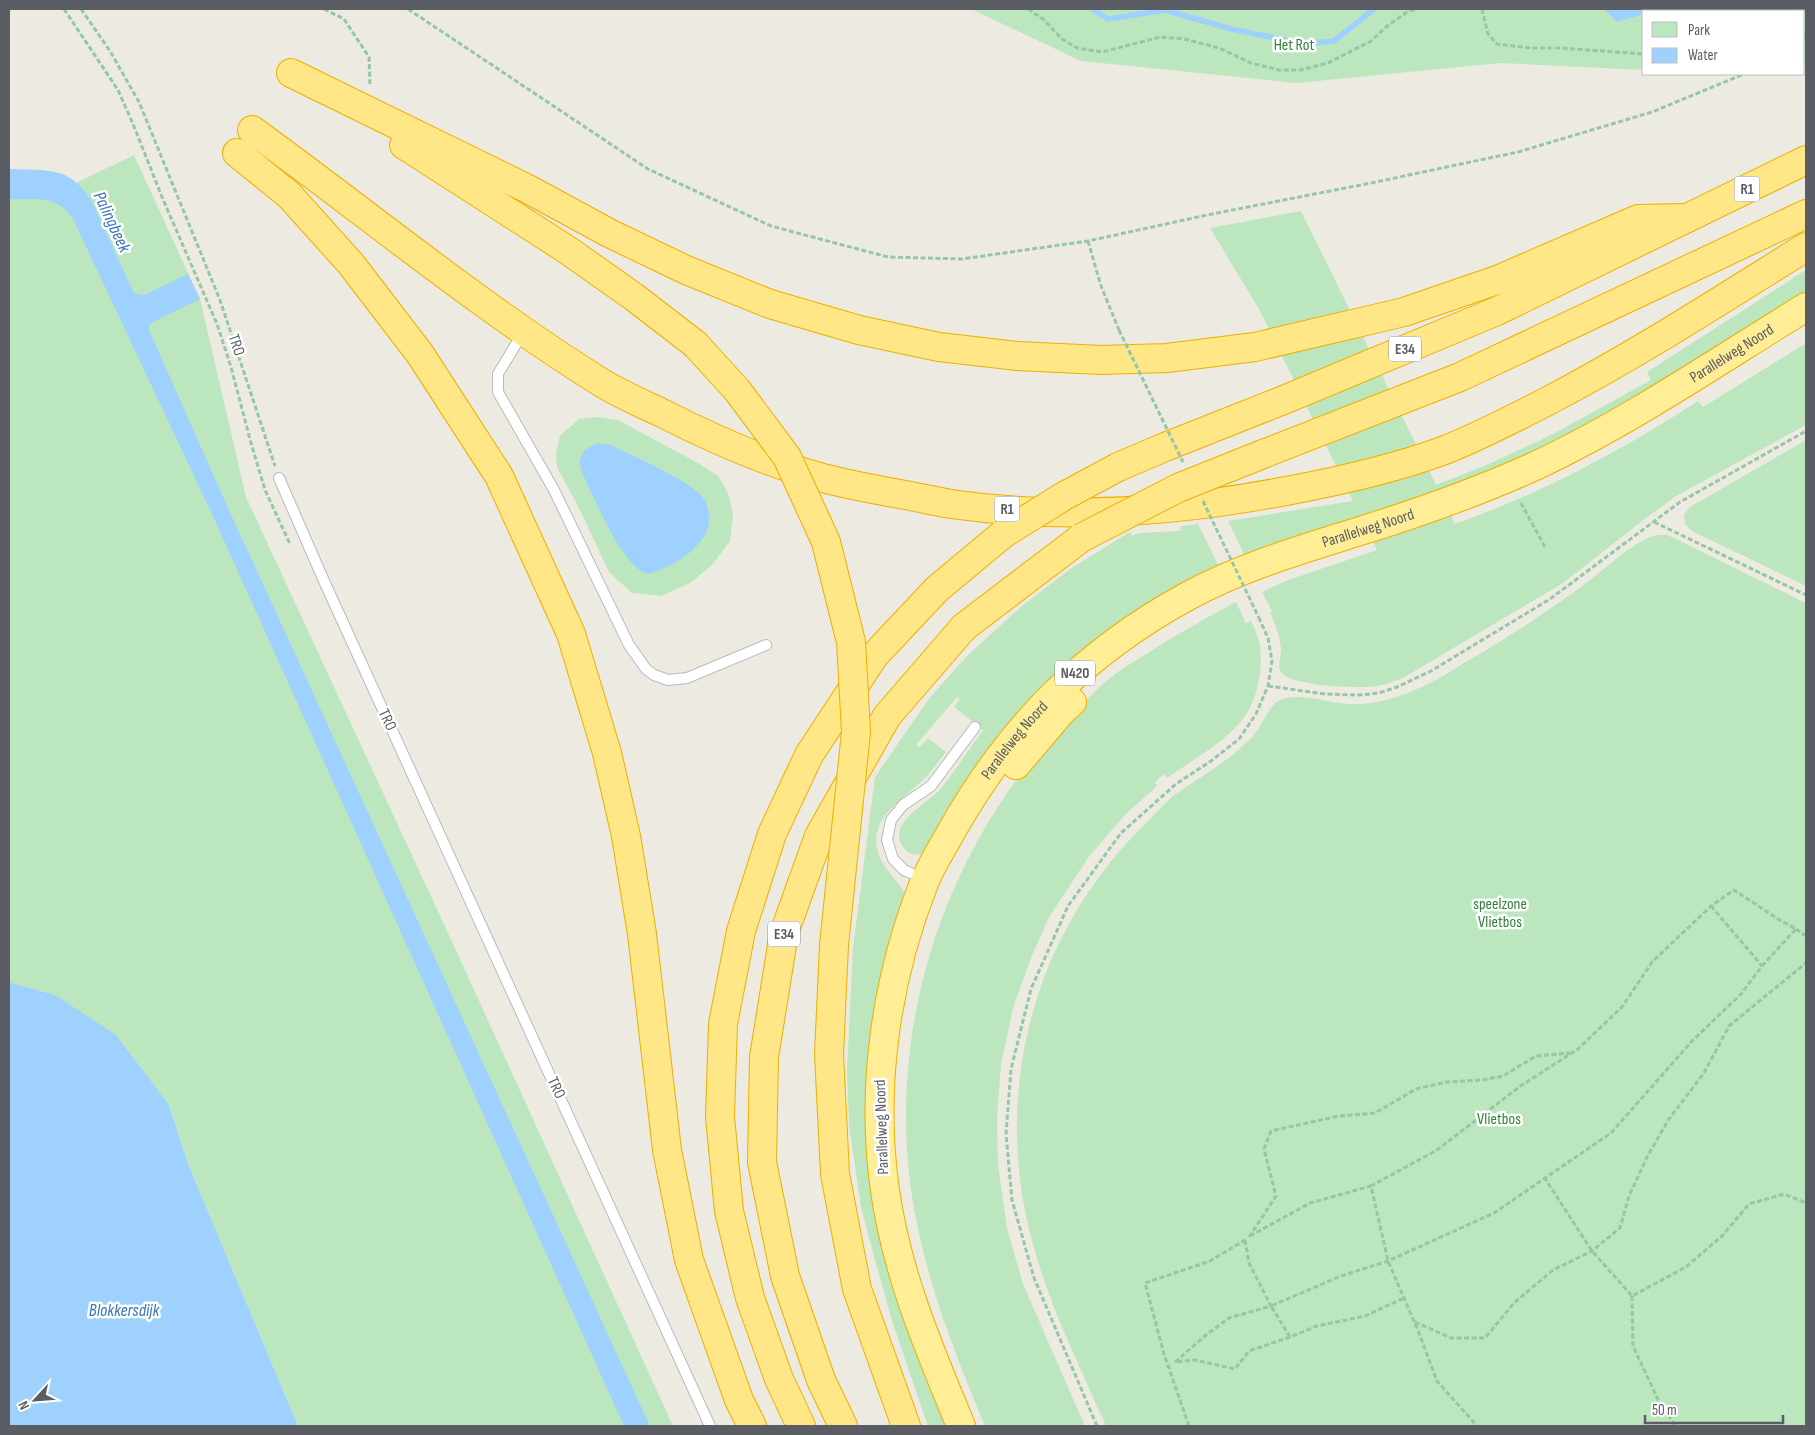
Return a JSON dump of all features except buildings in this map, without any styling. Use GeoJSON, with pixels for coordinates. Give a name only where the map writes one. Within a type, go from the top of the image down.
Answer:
{"type":"FeatureCollection","features":[{"type":"Feature","properties":{"kind":"highway"},"geometry":{"type":"LineString","coordinates":[[906,1426],[857,1289],[835,1174],[829,1054],[834,945],[856,732],[851,642],[826,542],[787,457],[737,390],[695,344],[634,297],[566,249],[291,73],[528,189],[609,233],[686,270],[770,304],[859,330],[939,346],[1018,356],[1101,360],[1167,358],[1255,347],[1404,312],[1422,306],[1497,280],[1638,219],[1687,218]]}},
{"type":"Feature","properties":{"kind":"highway","name":"R1"},"geometry":{"type":"LineString","coordinates":[[252,130],[524,330],[605,384],[678,421],[744,452],[816,476],[952,504],[1026,511],[1096,512],[1172,508],[1242,500],[1316,486],[1386,469],[1444,450],[1500,426],[1572,388],[1642,348],[1806,247]]}},
{"type":"Feature","properties":{"kind":"highway"},"geometry":{"type":"LineString","coordinates":[[237,153],[289,195],[351,264],[420,354],[499,476],[570,634],[607,753],[626,836],[642,934],[667,1150],[689,1260],[739,1400],[752,1426]]}},
{"type":"Feature","properties":{"kind":"highway","name":"R1"},"geometry":{"type":"LineString","coordinates":[[1687,218],[1806,160]]}},
{"type":"Feature","properties":{"kind":"highway","name":"E34"},"geometry":{"type":"LineString","coordinates":[[843,1426],[821,1380],[785,1276],[762,1162],[764,1057],[784,933],[819,836],[887,716],[964,627],[1081,538],[1178,488],[1460,377],[1806,214]]}},
{"type":"Feature","properties":{"kind":"highway","name":"E34"},"geometry":{"type":"LineString","coordinates":[[801,1426],[779,1379],[750,1298],[729,1211],[720,1117],[723,1024],[741,931],[772,834],[805,764],[874,656],[937,589],[1003,534],[1064,496],[1118,467],[1164,446],[1295,395],[1497,311],[1687,218]]}},
{"type":"Feature","properties":{"kind":"highway","name":"Parallelweg Noord"},"geometry":{"type":"LineString","coordinates":[[961,1426],[919,1324],[894,1244],[884,1182],[879,1122],[881,1060],[890,995],[906,936],[925,879],[973,794],[1029,719],[1073,675],[1117,641],[1186,597],[1220,580],[1275,558],[1447,502],[1491,485],[1571,449],[1619,422],[1806,308]]}},
{"type":"Feature","properties":{"kind":"highway","name":"Parallelweg Noord"},"geometry":{"type":"LineString","coordinates":[[977,1426],[931,1313],[912,1246],[899,1174],[896,1101],[902,1027],[916,959],[933,907],[952,865],[982,813],[1017,764],[1061,712],[1110,667],[1177,621],[1222,597],[1282,572],[1433,524],[1518,491],[1587,458],[1639,429],[1806,325]]}},
{"type":"Feature","properties":{"kind":"lane"},"geometry":{"type":"LineString","coordinates":[[524,330],[498,374],[498,392],[554,490],[629,645],[646,668],[654,675],[668,680],[687,678],[766,644]]}},
{"type":"Feature","properties":{"kind":"lane","name":"TRO"},"geometry":{"type":"LineString","coordinates":[[279,478],[332,600],[710,1426]]}},
{"type":"Feature","properties":{"kind":"lane"},"geometry":{"type":"LineString","coordinates":[[925,879],[904,870],[893,859],[887,840],[891,820],[903,806],[931,786],[975,727]]}},
{"type":"Feature","properties":{"kind":"path"},"geometry":{"type":"LineString","coordinates":[[64,9],[118,90],[133,124],[162,197],[217,324],[232,367],[265,490],[290,544]]}},
{"type":"Feature","properties":{"kind":"path","name":"TRO"},"geometry":{"type":"LineString","coordinates":[[81,9],[110,51],[139,102],[220,300],[279,478]]}},
{"type":"Feature","properties":{"kind":"path"},"geometry":{"type":"LineString","coordinates":[[324,9],[344,19],[369,57],[370,86]]}},
{"type":"Feature","properties":{"kind":"path"},"geometry":{"type":"LineString","coordinates":[[408,9],[648,169],[771,226],[888,256],[962,259],[1088,242],[1207,215],[1518,152],[1652,112],[1742,75]]}},
{"type":"Feature","properties":{"kind":"path"},"geometry":{"type":"LineString","coordinates":[[1028,9],[1043,19],[1062,39],[1077,48],[1102,52],[1160,37],[1185,39],[1219,48],[1251,63],[1279,70],[1301,70],[1335,60],[1371,41],[1400,17],[1416,9]]}},
{"type":"Feature","properties":{"kind":"path"},"geometry":{"type":"LineString","coordinates":[[1482,9],[1488,34],[1497,44],[1531,48],[1560,48],[1642,54]]}},
{"type":"Feature","properties":{"kind":"path"},"geometry":{"type":"LineString","coordinates":[[1088,242],[1101,286],[1119,330]]}},
{"type":"Feature","properties":{"kind":"path"},"geometry":{"type":"LineString","coordinates":[[1268,686],[1325,694],[1359,695],[1379,693],[1397,687],[1431,671],[1576,581],[1680,502],[1806,431]]}},
{"type":"Feature","properties":{"kind":"path"},"geometry":{"type":"LineString","coordinates":[[1521,503],[1546,549]]}},
{"type":"Feature","properties":{"kind":"path"},"geometry":{"type":"LineString","coordinates":[[1654,522],[1806,595]]}},
{"type":"Feature","properties":{"kind":"path"},"geometry":{"type":"LineString","coordinates":[[1098,1426],[1034,1278],[1012,1200],[1006,1134],[1011,1068],[1031,989],[1068,906],[1121,833],[1176,784],[1211,761],[1239,739],[1256,714],[1268,686],[1272,660],[1268,638],[1259,618]]}},
{"type":"Feature","properties":{"kind":"path"},"geometry":{"type":"LineString","coordinates":[[1189,1426],[1164,1354],[1145,1283],[1210,1261],[1310,1203],[1371,1186],[1437,1150],[1519,1087],[1572,1053],[1622,1007],[1652,962],[1711,906],[1734,890],[1778,920],[1806,936]]}},
{"type":"Feature","properties":{"kind":"path"},"geometry":{"type":"LineString","coordinates":[[1711,906],[1762,966]]}},
{"type":"Feature","properties":{"kind":"path"},"geometry":{"type":"LineString","coordinates":[[1404,1298],[1365,1316],[1317,1326],[1249,1351],[1235,1369],[1195,1360],[1175,1362],[1229,1318],[1271,1306],[1341,1276],[1388,1261],[1494,1213],[1611,1133],[1692,1041],[1741,994],[1762,966],[1796,929]]}},
{"type":"Feature","properties":{"kind":"path"},"geometry":{"type":"LineString","coordinates":[[1414,1322],[1451,1338],[1485,1338],[1514,1303],[1553,1270],[1592,1251],[1620,1228],[1629,1196],[1648,1155],[1669,1119],[1704,1072],[1729,1026],[1806,963]]}},
{"type":"Feature","properties":{"kind":"path"},"geometry":{"type":"LineString","coordinates":[[1290,1337],[1248,1263],[1247,1238],[1276,1196],[1264,1149],[1271,1131],[1339,1116],[1375,1113],[1416,1089],[1447,1082],[1482,1080],[1503,1076],[1536,1056],[1572,1053]]}},
{"type":"Feature","properties":{"kind":"path"},"geometry":{"type":"LineString","coordinates":[[1544,1177],[1592,1251],[1632,1296],[1633,1346],[1661,1406],[1676,1426]]}},
{"type":"Feature","properties":{"kind":"path"},"geometry":{"type":"LineString","coordinates":[[1371,1186],[1388,1261],[1437,1382],[1477,1426]]}},
{"type":"Feature","properties":{"kind":"path"},"geometry":{"type":"LineString","coordinates":[[1632,1296],[1686,1267],[1722,1236],[1750,1204],[1784,1194],[1806,1203]]}},
{"type":"Feature","properties":{"kind":"green space","name":"Het Rot"},"geometry":{"type":"Polygon","coordinates":[[[971,9],[1806,9],[1806,64],[1805,10],[1642,10],[1642,70],[1501,63],[1297,83],[1081,61],[971,9]]]}},
{"type":"Feature","properties":{"kind":"green space"},"geometry":{"type":"Polygon","coordinates":[[[134,155],[200,299],[246,497],[673,1426],[298,1426],[188,1164],[169,1105],[55,995],[9,982],[9,185],[74,184],[134,155]]]}},
{"type":"Feature","properties":{"kind":"green space"},"geometry":{"type":"Polygon","coordinates":[[[1301,211],[1436,485],[1491,463],[1553,434],[1651,380],[1647,372],[1806,270],[1806,294],[1597,426],[1442,497],[1455,524],[1519,499],[1580,470],[1640,437],[1698,401],[1703,407],[1806,343],[1806,425],[1676,496],[1563,583],[1403,678],[1387,684],[1356,687],[1310,683],[1286,677],[1280,669],[1280,644],[1270,612],[1272,611],[1262,592],[1288,580],[1377,550],[1362,521],[1247,560],[1228,521],[1353,501],[1259,309],[1210,228],[1301,211]]]}},
{"type":"Feature","properties":{"kind":"green space"},"geometry":{"type":"Polygon","coordinates":[[[596,417],[618,420],[698,463],[718,476],[728,493],[733,515],[730,541],[712,565],[690,583],[661,596],[632,593],[609,572],[581,512],[557,467],[556,453],[560,436],[579,419],[596,417]]]}},
{"type":"Feature","properties":{"kind":"green space"},"geometry":{"type":"Polygon","coordinates":[[[1806,440],[1806,586],[1692,531],[1685,524],[1684,515],[1690,507],[1806,440]]]}},
{"type":"Feature","properties":{"kind":"green space"},"geometry":{"type":"Polygon","coordinates":[[[1198,524],[1221,571],[1164,600],[924,854],[913,854],[904,848],[899,839],[900,830],[911,814],[942,787],[983,730],[954,707],[960,699],[957,697],[916,745],[920,747],[928,738],[946,752],[924,779],[898,801],[883,818],[878,828],[876,839],[880,858],[907,898],[871,1108],[951,1426],[928,1426],[893,1324],[861,1207],[849,1125],[847,1069],[853,948],[875,777],[930,697],[969,654],[1022,606],[1073,567],[1130,532],[1132,536],[1139,533],[1180,531],[1181,526],[1198,524]]]}},
{"type":"Feature","properties":{"kind":"green space","name":"Vlietbos"},"geometry":{"type":"Polygon","coordinates":[[[1657,535],[1667,535],[1676,539],[1806,603],[1806,1426],[1106,1426],[1046,1286],[1031,1237],[1020,1181],[1017,1124],[1021,1069],[1032,1014],[1051,962],[1076,912],[1108,866],[1146,823],[1173,796],[1215,768],[1245,744],[1254,735],[1276,702],[1296,697],[1360,704],[1382,701],[1414,690],[1440,678],[1520,629],[1589,581],[1630,548],[1657,535]]]}},
{"type":"Feature","properties":{"kind":"green space"},"geometry":{"type":"Polygon","coordinates":[[[1236,602],[1246,623],[1251,621],[1260,646],[1260,673],[1251,706],[1238,725],[1220,742],[1167,778],[1164,774],[1155,782],[1157,786],[1126,814],[1090,855],[1049,917],[1031,958],[1013,1008],[1001,1065],[997,1118],[998,1165],[1007,1228],[1023,1284],[1085,1426],[985,1426],[955,1352],[930,1276],[917,1224],[908,1157],[907,1089],[914,1022],[929,957],[952,894],[982,833],[1019,777],[1062,725],[1094,692],[1118,671],[1236,602]]]}},
{"type":"Feature","properties":{"kind":"water"},"geometry":{"type":"Polygon","coordinates":[[[1604,9],[1691,9],[1642,10],[1642,15],[1617,22],[1604,9]]]}},
{"type":"Feature","properties":{"kind":"water"},"geometry":{"type":"Polygon","coordinates":[[[9,169],[56,172],[65,175],[83,189],[91,200],[134,293],[144,295],[188,274],[200,299],[153,322],[149,326],[149,330],[228,508],[650,1426],[624,1426],[211,512],[72,217],[51,201],[9,199],[9,169]]]}},
{"type":"Feature","properties":{"kind":"water"},"geometry":{"type":"Polygon","coordinates":[[[597,443],[611,445],[675,477],[698,492],[707,504],[709,520],[703,538],[697,546],[681,559],[656,572],[643,572],[634,565],[608,527],[582,473],[579,460],[585,450],[597,443]]]}},
{"type":"Feature","properties":{"kind":"water","name":"Blokkersdijk"},"geometry":{"type":"Polygon","coordinates":[[[9,982],[55,995],[116,1035],[169,1105],[188,1164],[298,1426],[9,1426],[9,982]]]}},
{"type":"Feature","properties":{"kind":"waterway"},"geometry":{"type":"LineString","coordinates":[[1092,9],[1108,19],[1165,10],[1231,29],[1304,44],[1334,41],[1374,9]]}},
{"type":"Feature","properties":{"kind":"water label","name":"Palingbeek"},"geometry":{"type":"Point","coordinates":[112,222]}},
{"type":"Feature","properties":{"kind":"park label","name":"speelzone Vlietbos"},"geometry":{"type":"Point","coordinates":[1500,913]}}]}
